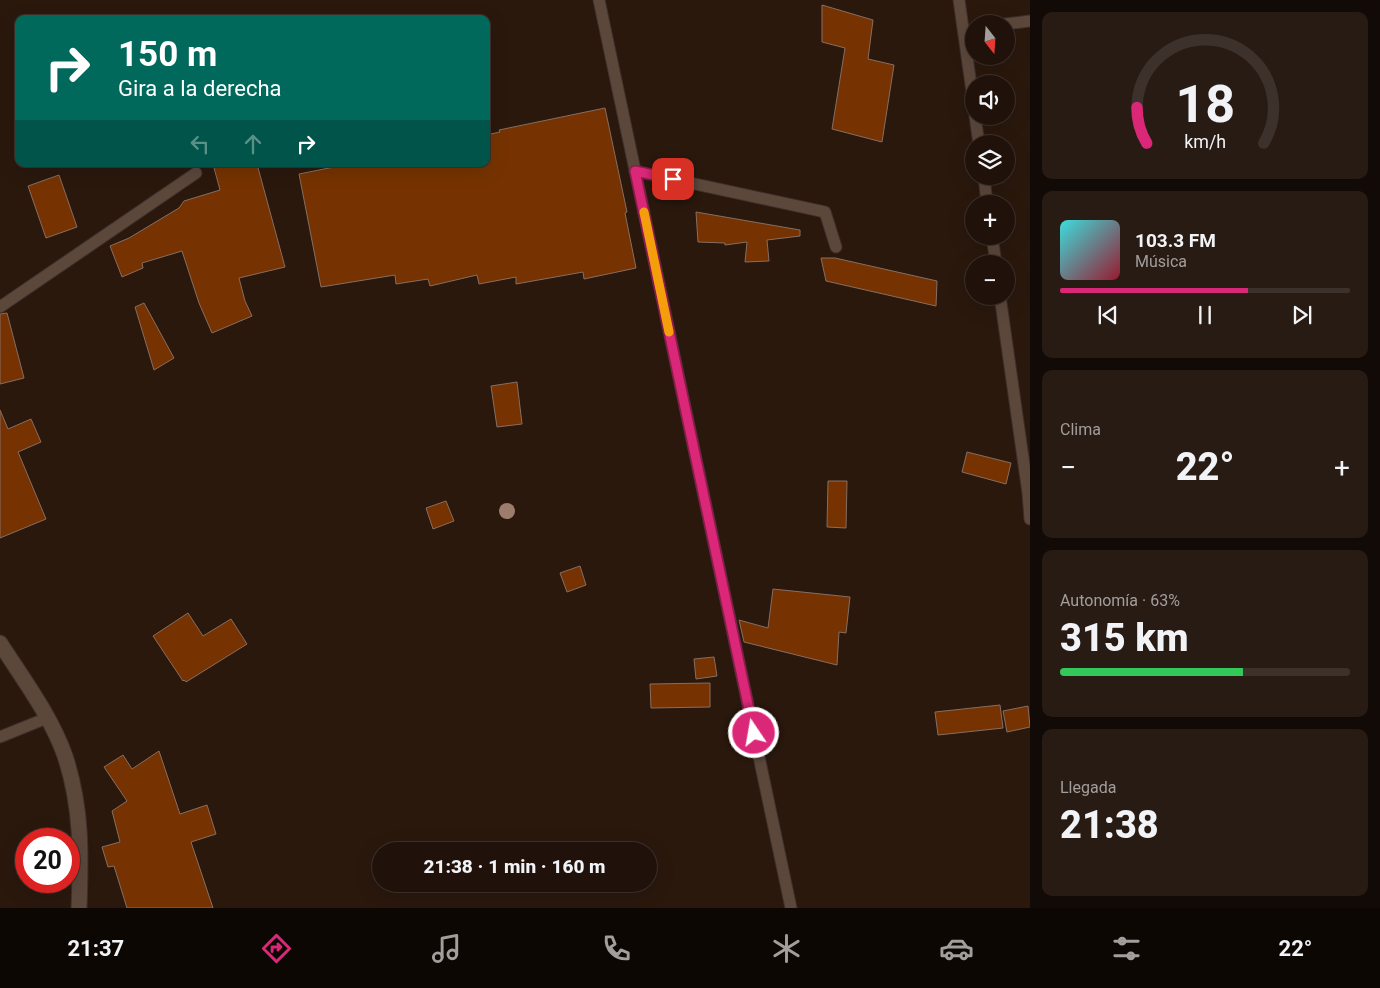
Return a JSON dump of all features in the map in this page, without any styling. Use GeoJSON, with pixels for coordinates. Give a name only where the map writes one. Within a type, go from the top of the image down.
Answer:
{"type":"FeatureCollection","features":[{"type":"Feature","properties":{"kind":"street"},"geometry":{"type":"LineString","coordinates":[[0,643],[47,718],[64,756],[78,808],[81,855],[79,908]]}},
{"type":"Feature","properties":{"kind":"lane"},"geometry":{"type":"LineString","coordinates":[[599,0],[791,908]]}},
{"type":"Feature","properties":{"kind":"lane"},"geometry":{"type":"LineString","coordinates":[[959,0],[965,19]]}},
{"type":"Feature","properties":{"kind":"lane"},"geometry":{"type":"LineString","coordinates":[[1015,23],[1030,21]]}},
{"type":"Feature","properties":{"kind":"lane"},"geometry":{"type":"LineString","coordinates":[[635,171],[825,212],[836,247]]}},
{"type":"Feature","properties":{"kind":"lane"},"geometry":{"type":"LineString","coordinates":[[0,307],[196,173]]}},
{"type":"Feature","properties":{"kind":"lane"},"geometry":{"type":"LineString","coordinates":[[1001,305],[1028,493],[1030,520]]}},
{"type":"Feature","properties":{"kind":"lane"},"geometry":{"type":"LineString","coordinates":[[0,737],[47,718]]}},
{"type":"Feature","properties":{"kind":"building"},"geometry":{"type":"Polygon","coordinates":[[[822,5],[873,20],[868,59],[894,65],[882,142],[832,129],[845,48],[822,42],[822,5]]]}},
{"type":"Feature","properties":{"kind":"building"},"geometry":{"type":"Polygon","coordinates":[[[605,108],[627,212],[625,213],[636,268],[584,279],[583,272],[516,284],[516,277],[479,284],[477,275],[430,286],[428,279],[396,284],[395,275],[321,287],[299,174],[334,167],[490,167],[490,134],[500,132],[499,130],[605,108]]]}},
{"type":"Feature","properties":{"kind":"building"},"geometry":{"type":"Polygon","coordinates":[[[214,167],[258,167],[285,267],[239,278],[245,301],[252,316],[212,333],[199,303],[182,251],[142,263],[143,268],[122,277],[110,246],[129,238],[179,208],[184,201],[220,190],[214,167]]]}},
{"type":"Feature","properties":{"kind":"building"},"geometry":{"type":"Polygon","coordinates":[[[59,175],[77,227],[46,238],[28,186],[59,175]]]}},
{"type":"Feature","properties":{"kind":"building"},"geometry":{"type":"Polygon","coordinates":[[[696,212],[800,230],[800,236],[767,240],[769,261],[745,262],[747,242],[725,245],[725,243],[698,242],[696,212]]]}},
{"type":"Feature","properties":{"kind":"building"},"geometry":{"type":"Polygon","coordinates":[[[821,258],[835,258],[937,281],[936,306],[826,281],[821,258]]]}},
{"type":"Feature","properties":{"kind":"building"},"geometry":{"type":"Polygon","coordinates":[[[144,303],[174,358],[154,370],[135,307],[144,303]]]}},
{"type":"Feature","properties":{"kind":"building"},"geometry":{"type":"Polygon","coordinates":[[[7,313],[24,378],[0,384],[0,314],[7,313]]]}},
{"type":"Feature","properties":{"kind":"building"},"geometry":{"type":"Polygon","coordinates":[[[517,382],[522,424],[497,427],[491,386],[517,382]]]}},
{"type":"Feature","properties":{"kind":"building"},"geometry":{"type":"Polygon","coordinates":[[[0,410],[8,429],[31,419],[41,442],[18,452],[46,519],[0,538],[0,410]]]}},
{"type":"Feature","properties":{"kind":"building"},"geometry":{"type":"Polygon","coordinates":[[[967,452],[1011,463],[1006,484],[962,472],[967,452]]]}},
{"type":"Feature","properties":{"kind":"building"},"geometry":{"type":"Polygon","coordinates":[[[828,481],[847,481],[846,528],[827,527],[828,481]]]}},
{"type":"Feature","properties":{"kind":"building"},"geometry":{"type":"Polygon","coordinates":[[[446,501],[454,521],[433,529],[426,508],[446,501]]]}},
{"type":"Feature","properties":{"kind":"building"},"geometry":{"type":"Polygon","coordinates":[[[580,566],[586,585],[567,592],[560,573],[580,566]]]}},
{"type":"Feature","properties":{"kind":"building"},"geometry":{"type":"Polygon","coordinates":[[[773,589],[850,597],[846,633],[839,632],[837,665],[744,642],[739,620],[768,628],[773,589]]]}},
{"type":"Feature","properties":{"kind":"building"},"geometry":{"type":"Polygon","coordinates":[[[188,613],[203,636],[231,619],[247,644],[186,682],[183,681],[153,636],[188,613]]]}},
{"type":"Feature","properties":{"kind":"building"},"geometry":{"type":"Polygon","coordinates":[[[714,657],[717,676],[696,679],[694,659],[714,657]]]}},
{"type":"Feature","properties":{"kind":"building"},"geometry":{"type":"Polygon","coordinates":[[[710,683],[710,707],[651,708],[650,684],[710,683]]]}},
{"type":"Feature","properties":{"kind":"building"},"geometry":{"type":"Polygon","coordinates":[[[1000,705],[1003,728],[938,735],[935,712],[1000,705]]]}},
{"type":"Feature","properties":{"kind":"building"},"geometry":{"type":"Polygon","coordinates":[[[1028,706],[1030,727],[1007,732],[1003,711],[1028,706]]]}},
{"type":"Feature","properties":{"kind":"building"},"geometry":{"type":"Polygon","coordinates":[[[159,751],[180,814],[207,805],[216,834],[191,842],[213,908],[127,908],[114,866],[108,867],[102,847],[120,842],[112,811],[127,801],[104,767],[123,755],[132,769],[159,751]]]}},
{"type":"Feature","properties":{"kind":"slow traffic"},"geometry":{"type":"LineString","coordinates":[[644,212],[669,332]]}},
{"type":"Feature","properties":{"kind":"route"},"geometry":{"type":"LineString","coordinates":[[673,179],[635,171],[754,733]]}}]}
